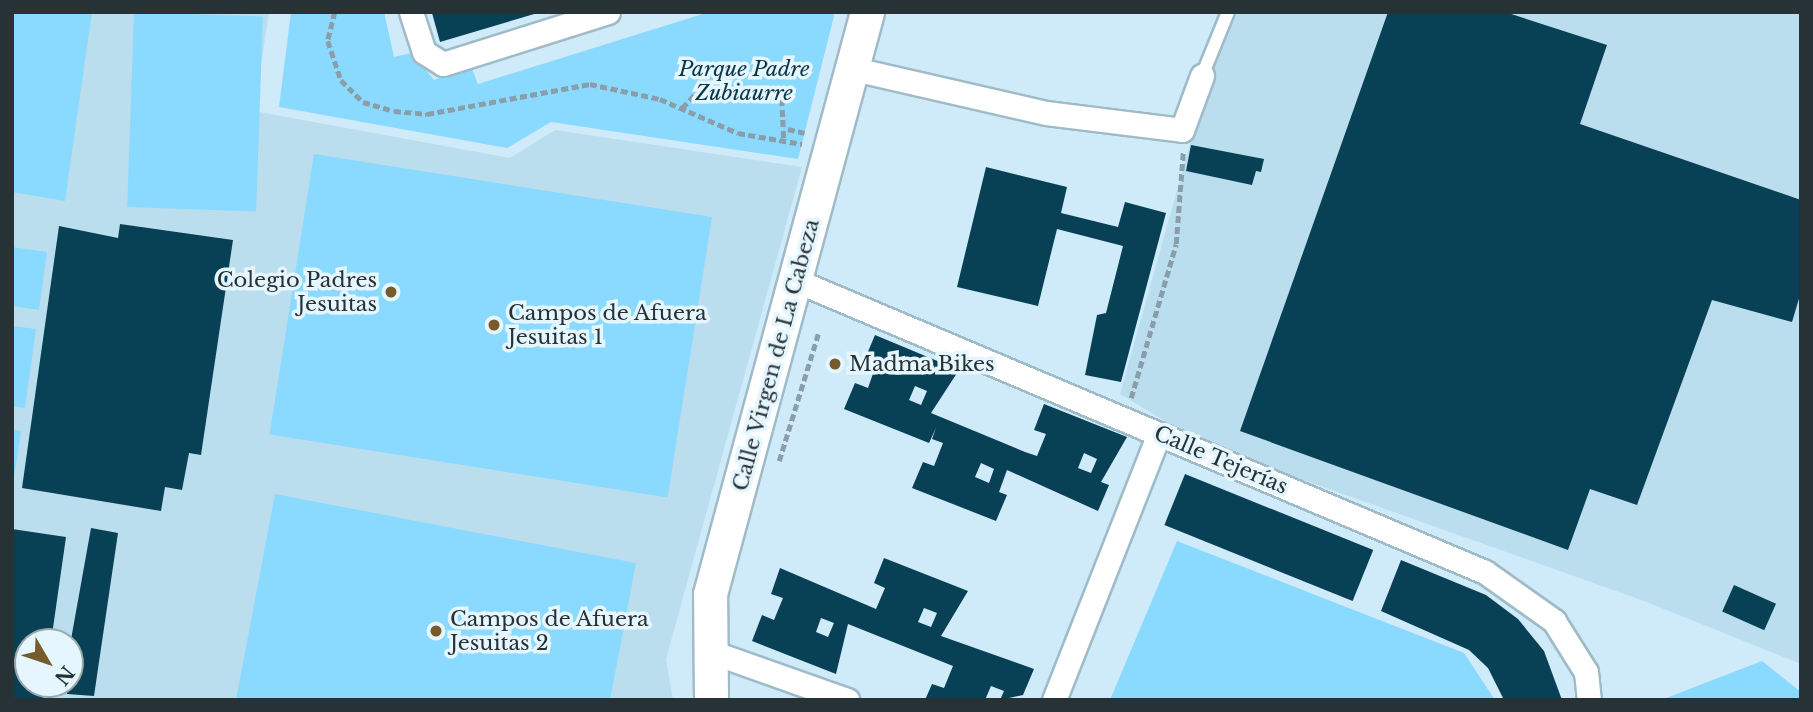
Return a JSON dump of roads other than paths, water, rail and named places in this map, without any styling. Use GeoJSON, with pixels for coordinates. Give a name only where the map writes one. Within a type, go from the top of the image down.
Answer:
{"type":"FeatureCollection","features":[{"type":"Feature","properties":{"kind":"street"},"geometry":{"type":"LineString","coordinates":[[411,12],[424,52],[443,64],[608,12]]}},
{"type":"Feature","properties":{"kind":"street","name":"Calle Virgen de La Cabeza"},"geometry":{"type":"LineString","coordinates":[[711,700],[706,650],[710,594],[797,281],[867,12]]}},
{"type":"Feature","properties":{"kind":"street"},"geometry":{"type":"LineString","coordinates":[[854,69],[1046,113],[1182,130],[1202,76]]}},
{"type":"Feature","properties":{"kind":"street","name":"Calle Tejerías"},"geometry":{"type":"LineString","coordinates":[[797,281],[1485,572],[1553,621],[1586,672],[1589,700]]}},
{"type":"Feature","properties":{"kind":"street"},"geometry":{"type":"LineString","coordinates":[[1054,700],[1159,435]]}},
{"type":"Feature","properties":{"kind":"street"},"geometry":{"type":"LineString","coordinates":[[706,650],[847,700]]}},
{"type":"Feature","properties":{"kind":"lane"},"geometry":{"type":"LineString","coordinates":[[1202,76],[1228,12]]}},
{"type":"Feature","properties":{"kind":"place","name":"Colegio Padres Jesuitas"},"geometry":{"type":"Point","coordinates":[391,292]}},
{"type":"Feature","properties":{"kind":"place","name":"Campos de Afuera Jesuitas 1"},"geometry":{"type":"Point","coordinates":[494,325]}},
{"type":"Feature","properties":{"kind":"place","name":"Madma Bikes"},"geometry":{"type":"Point","coordinates":[835,364]}},
{"type":"Feature","properties":{"kind":"place","name":"Campos de Afuera Jesuitas 2"},"geometry":{"type":"Point","coordinates":[436,631]}},
{"type":"Feature","properties":{"kind":"park label","name":"Parque Padre Zubiaurre"},"geometry":{"type":"Point","coordinates":[744,81]}}]}
